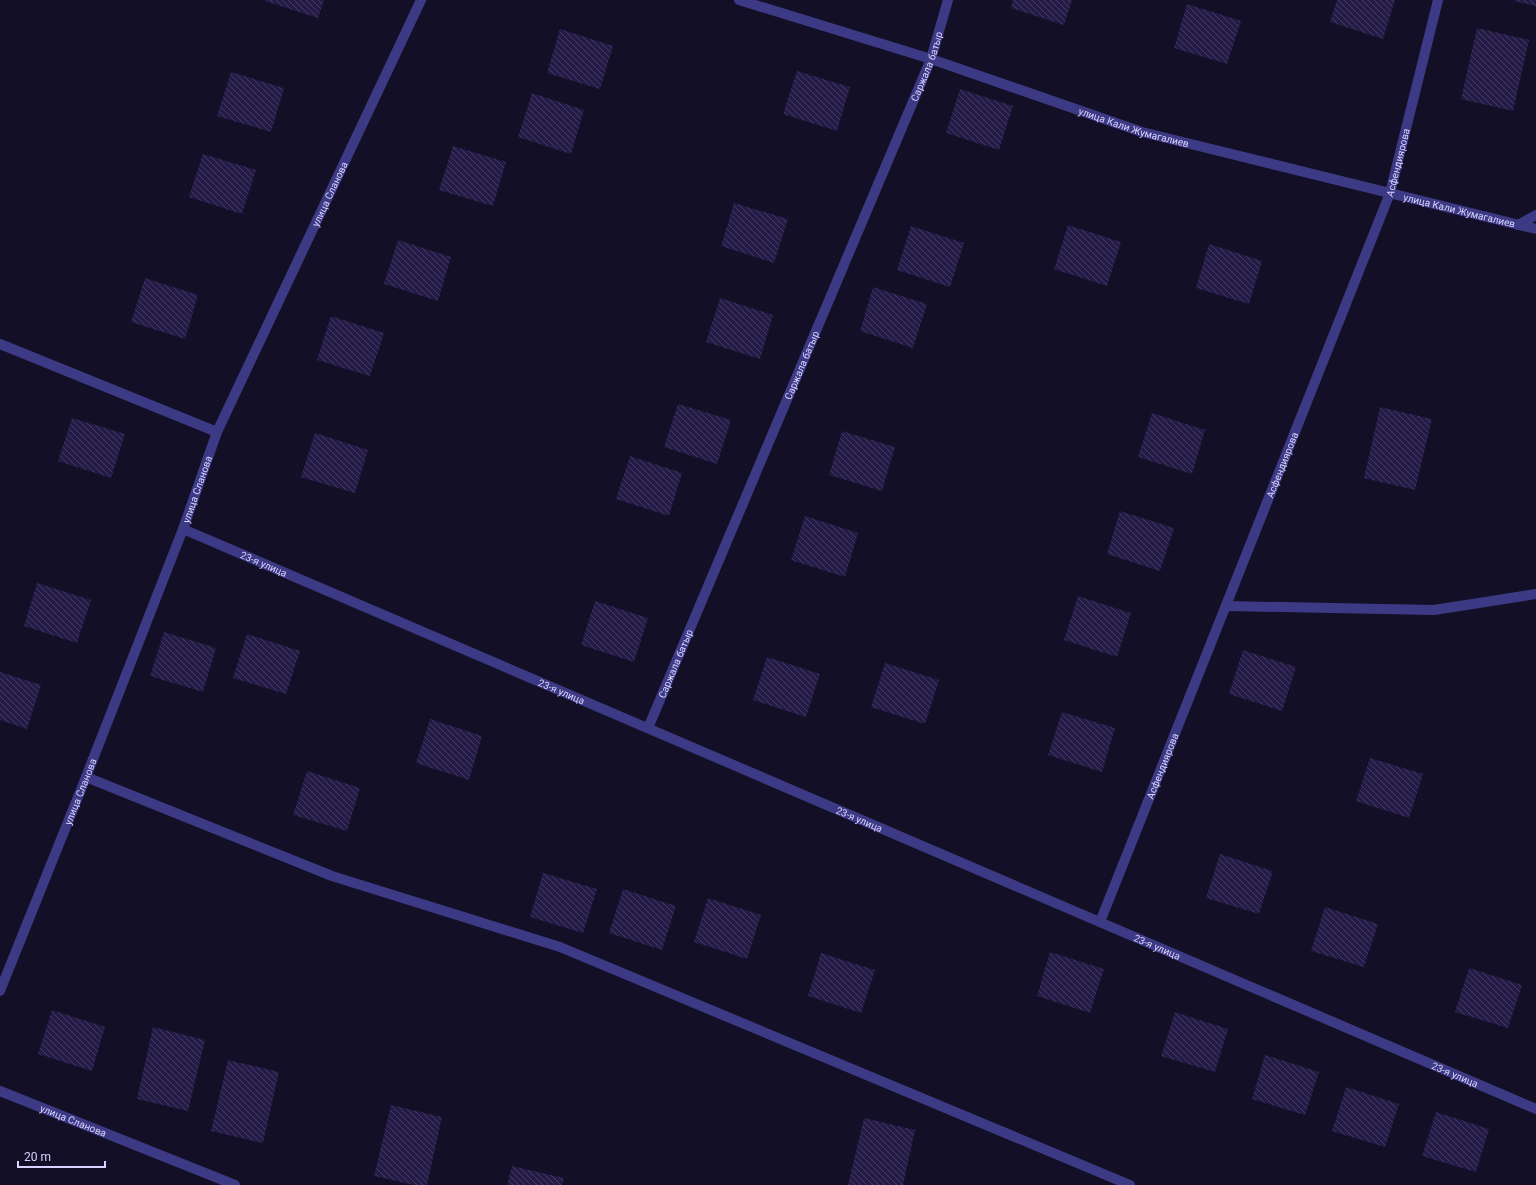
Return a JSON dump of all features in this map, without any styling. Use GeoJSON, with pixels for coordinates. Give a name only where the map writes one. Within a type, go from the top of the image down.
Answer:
{"type":"FeatureCollection","features":[{"type":"Feature","properties":{"kind":"street","name":"улица Сланова"},"geometry":{"type":"LineString","coordinates":[[0,991],[86,777],[182,529],[216,432],[421,0]]}},
{"type":"Feature","properties":{"kind":"street","name":"улица Кали Жумагалиев"},"geometry":{"type":"LineString","coordinates":[[739,0],[931,59],[1142,132],[1536,229]]}},
{"type":"Feature","properties":{"kind":"street","name":"Саржала батыр"},"geometry":{"type":"LineString","coordinates":[[648,728],[931,59],[948,0]]}},
{"type":"Feature","properties":{"kind":"street","name":"Асфендиярова"},"geometry":{"type":"LineString","coordinates":[[1100,922],[1390,193],[1438,0]]}},
{"type":"Feature","properties":{"kind":"street"},"geometry":{"type":"LineString","coordinates":[[1518,225],[1536,215]]}},
{"type":"Feature","properties":{"kind":"street"},"geometry":{"type":"LineString","coordinates":[[0,344],[216,432]]}},
{"type":"Feature","properties":{"kind":"street","name":"23-я улица"},"geometry":{"type":"LineString","coordinates":[[182,529],[1536,1109]]}},
{"type":"Feature","properties":{"kind":"street"},"geometry":{"type":"LineString","coordinates":[[1226,606],[1434,610],[1536,594]]}},
{"type":"Feature","properties":{"kind":"street"},"geometry":{"type":"LineString","coordinates":[[86,777],[332,876],[560,947],[1130,1185]]}},
{"type":"Feature","properties":{"kind":"street","name":"улица Сланова"},"geometry":{"type":"LineString","coordinates":[[0,1091],[235,1185]]}},
{"type":"Feature","properties":{"kind":"building"},"geometry":{"type":"Polygon","coordinates":[[[265,0],[324,0],[318,18],[265,0]]]}},
{"type":"Feature","properties":{"kind":"building"},"geometry":{"type":"Polygon","coordinates":[[[1013,0],[1072,0],[1064,25],[1011,8],[1013,0]]]}},
{"type":"Feature","properties":{"kind":"building"},"geometry":{"type":"Polygon","coordinates":[[[1337,0],[1395,0],[1383,39],[1330,22],[1337,0]]]}},
{"type":"Feature","properties":{"kind":"building"},"geometry":{"type":"Polygon","coordinates":[[[1536,0],[1536,6],[1514,1],[1536,0]]]}},
{"type":"Feature","properties":{"kind":"building"},"geometry":{"type":"Polygon","coordinates":[[[1187,4],[1241,21],[1227,64],[1174,48],[1187,4]]]}},
{"type":"Feature","properties":{"kind":"building"},"geometry":{"type":"Polygon","coordinates":[[[1477,28],[1529,40],[1513,111],[1461,99],[1477,28]]]}},
{"type":"Feature","properties":{"kind":"building"},"geometry":{"type":"Polygon","coordinates":[[[560,29],[613,46],[600,89],[547,73],[560,29]]]}},
{"type":"Feature","properties":{"kind":"building"},"geometry":{"type":"Polygon","coordinates":[[[797,71],[850,87],[837,131],[783,114],[797,71]]]}},
{"type":"Feature","properties":{"kind":"building"},"geometry":{"type":"Polygon","coordinates":[[[231,72],[284,88],[271,132],[217,116],[231,72]]]}},
{"type":"Feature","properties":{"kind":"building"},"geometry":{"type":"Polygon","coordinates":[[[960,89],[1013,106],[999,150],[946,133],[960,89]]]}},
{"type":"Feature","properties":{"kind":"building"},"geometry":{"type":"Polygon","coordinates":[[[532,93],[584,110],[571,154],[518,137],[532,93]]]}},
{"type":"Feature","properties":{"kind":"building"},"geometry":{"type":"Polygon","coordinates":[[[453,146],[506,162],[493,206],[439,190],[453,146]]]}},
{"type":"Feature","properties":{"kind":"building"},"geometry":{"type":"Polygon","coordinates":[[[203,154],[256,170],[242,214],[189,197],[203,154]]]}},
{"type":"Feature","properties":{"kind":"building"},"geometry":{"type":"Polygon","coordinates":[[[734,203],[788,219],[774,263],[721,246],[734,203]]]}},
{"type":"Feature","properties":{"kind":"building"},"geometry":{"type":"Polygon","coordinates":[[[1068,225],[1121,242],[1107,286],[1054,269],[1068,225]]]}},
{"type":"Feature","properties":{"kind":"building"},"geometry":{"type":"Polygon","coordinates":[[[911,226],[964,243],[950,287],[897,270],[911,226]]]}},
{"type":"Feature","properties":{"kind":"building"},"geometry":{"type":"Polygon","coordinates":[[[398,240],[451,257],[438,301],[384,284],[398,240]]]}},
{"type":"Feature","properties":{"kind":"building"},"geometry":{"type":"Polygon","coordinates":[[[1209,244],[1262,261],[1249,304],[1196,288],[1209,244]]]}},
{"type":"Feature","properties":{"kind":"building"},"geometry":{"type":"Polygon","coordinates":[[[145,278],[198,295],[185,339],[131,322],[145,278]]]}},
{"type":"Feature","properties":{"kind":"building"},"geometry":{"type":"Polygon","coordinates":[[[873,287],[927,304],[913,348],[860,331],[873,287]]]}},
{"type":"Feature","properties":{"kind":"building"},"geometry":{"type":"Polygon","coordinates":[[[720,298],[773,315],[760,359],[706,342],[720,298]]]}},
{"type":"Feature","properties":{"kind":"building"},"geometry":{"type":"Polygon","coordinates":[[[331,316],[384,333],[370,376],[317,360],[331,316]]]}},
{"type":"Feature","properties":{"kind":"building"},"geometry":{"type":"Polygon","coordinates":[[[678,404],[731,420],[717,464],[664,447],[678,404]]]}},
{"type":"Feature","properties":{"kind":"building"},"geometry":{"type":"Polygon","coordinates":[[[1380,407],[1432,419],[1415,490],[1364,478],[1380,407]]]}},
{"type":"Feature","properties":{"kind":"building"},"geometry":{"type":"Polygon","coordinates":[[[1152,413],[1205,430],[1192,474],[1138,457],[1152,413]]]}},
{"type":"Feature","properties":{"kind":"building"},"geometry":{"type":"Polygon","coordinates":[[[72,418],[125,434],[111,478],[58,461],[72,418]]]}},
{"type":"Feature","properties":{"kind":"building"},"geometry":{"type":"Polygon","coordinates":[[[842,431],[895,447],[882,491],[829,475],[842,431]]]}},
{"type":"Feature","properties":{"kind":"building"},"geometry":{"type":"Polygon","coordinates":[[[315,433],[368,450],[355,493],[301,477],[315,433]]]}},
{"type":"Feature","properties":{"kind":"building"},"geometry":{"type":"Polygon","coordinates":[[[630,456],[682,473],[669,516],[616,499],[630,456]]]}},
{"type":"Feature","properties":{"kind":"building"},"geometry":{"type":"Polygon","coordinates":[[[1120,511],[1174,528],[1160,571],[1107,554],[1120,511]]]}},
{"type":"Feature","properties":{"kind":"building"},"geometry":{"type":"Polygon","coordinates":[[[805,516],[858,533],[845,577],[791,560],[805,516]]]}},
{"type":"Feature","properties":{"kind":"building"},"geometry":{"type":"Polygon","coordinates":[[[37,583],[91,600],[77,643],[24,626],[37,583]]]}},
{"type":"Feature","properties":{"kind":"building"},"geometry":{"type":"Polygon","coordinates":[[[1078,596],[1131,613],[1117,657],[1064,640],[1078,596]]]}},
{"type":"Feature","properties":{"kind":"building"},"geometry":{"type":"Polygon","coordinates":[[[595,601],[648,618],[634,662],[581,645],[595,601]]]}},
{"type":"Feature","properties":{"kind":"building"},"geometry":{"type":"Polygon","coordinates":[[[164,632],[216,648],[203,692],[150,676],[164,632]]]}},
{"type":"Feature","properties":{"kind":"building"},"geometry":{"type":"Polygon","coordinates":[[[247,634],[300,651],[286,694],[233,678],[247,634]]]}},
{"type":"Feature","properties":{"kind":"building"},"geometry":{"type":"Polygon","coordinates":[[[1243,650],[1296,667],[1282,711],[1229,694],[1243,650]]]}},
{"type":"Feature","properties":{"kind":"building"},"geometry":{"type":"Polygon","coordinates":[[[767,657],[820,674],[806,717],[753,700],[767,657]]]}},
{"type":"Feature","properties":{"kind":"building"},"geometry":{"type":"Polygon","coordinates":[[[885,663],[939,680],[925,724],[871,707],[885,663]]]}},
{"type":"Feature","properties":{"kind":"building"},"geometry":{"type":"Polygon","coordinates":[[[0,672],[41,685],[27,729],[0,720],[0,672]]]}},
{"type":"Feature","properties":{"kind":"building"},"geometry":{"type":"Polygon","coordinates":[[[1062,712],[1115,728],[1102,772],[1048,755],[1062,712]]]}},
{"type":"Feature","properties":{"kind":"building"},"geometry":{"type":"Polygon","coordinates":[[[430,719],[482,736],[469,780],[416,763],[430,719]]]}},
{"type":"Feature","properties":{"kind":"building"},"geometry":{"type":"Polygon","coordinates":[[[1370,758],[1423,774],[1409,818],[1356,801],[1370,758]]]}},
{"type":"Feature","properties":{"kind":"building"},"geometry":{"type":"Polygon","coordinates":[[[307,771],[360,788],[347,831],[293,815],[307,771]]]}},
{"type":"Feature","properties":{"kind":"building"},"geometry":{"type":"Polygon","coordinates":[[[1220,854],[1273,871],[1259,914],[1206,898],[1220,854]]]}},
{"type":"Feature","properties":{"kind":"building"},"geometry":{"type":"Polygon","coordinates":[[[543,873],[597,889],[583,933],[530,917],[543,873]]]}},
{"type":"Feature","properties":{"kind":"building"},"geometry":{"type":"Polygon","coordinates":[[[623,889],[676,906],[662,950],[609,933],[623,889]]]}},
{"type":"Feature","properties":{"kind":"building"},"geometry":{"type":"Polygon","coordinates":[[[708,898],[761,915],[747,959],[694,942],[708,898]]]}},
{"type":"Feature","properties":{"kind":"building"},"geometry":{"type":"Polygon","coordinates":[[[1325,907],[1378,924],[1364,967],[1311,951],[1325,907]]]}},
{"type":"Feature","properties":{"kind":"building"},"geometry":{"type":"Polygon","coordinates":[[[1050,952],[1104,969],[1090,1013],[1037,996],[1050,952]]]}},
{"type":"Feature","properties":{"kind":"building"},"geometry":{"type":"Polygon","coordinates":[[[821,953],[875,970],[861,1013],[808,996],[821,953]]]}},
{"type":"Feature","properties":{"kind":"building"},"geometry":{"type":"Polygon","coordinates":[[[1469,968],[1522,985],[1508,1028],[1455,1012],[1469,968]]]}},
{"type":"Feature","properties":{"kind":"building"},"geometry":{"type":"Polygon","coordinates":[[[52,1010],[105,1027],[92,1071],[38,1054],[52,1010]]]}},
{"type":"Feature","properties":{"kind":"building"},"geometry":{"type":"Polygon","coordinates":[[[1175,1012],[1228,1029],[1215,1072],[1161,1056],[1175,1012]]]}},
{"type":"Feature","properties":{"kind":"building"},"geometry":{"type":"Polygon","coordinates":[[[153,1027],[205,1040],[188,1111],[137,1099],[153,1027]]]}},
{"type":"Feature","properties":{"kind":"building"},"geometry":{"type":"Polygon","coordinates":[[[1265,1055],[1319,1072],[1305,1115],[1252,1099],[1265,1055]]]}},
{"type":"Feature","properties":{"kind":"building"},"geometry":{"type":"Polygon","coordinates":[[[228,1060],[279,1072],[263,1143],[211,1131],[228,1060]]]}},
{"type":"Feature","properties":{"kind":"building"},"geometry":{"type":"Polygon","coordinates":[[[1346,1087],[1399,1104],[1385,1147],[1332,1131],[1346,1087]]]}},
{"type":"Feature","properties":{"kind":"building"},"geometry":{"type":"Polygon","coordinates":[[[391,1105],[442,1117],[427,1185],[414,1185],[374,1176],[391,1105]]]}},
{"type":"Feature","properties":{"kind":"building"},"geometry":{"type":"Polygon","coordinates":[[[1436,1112],[1489,1129],[1476,1172],[1422,1156],[1436,1112]]]}},
{"type":"Feature","properties":{"kind":"building"},"geometry":{"type":"Polygon","coordinates":[[[864,1118],[915,1130],[903,1185],[848,1185],[864,1118]]]}},
{"type":"Feature","properties":{"kind":"building"},"geometry":{"type":"Polygon","coordinates":[[[512,1166],[564,1178],[562,1185],[507,1185],[512,1166]]]}}]}
